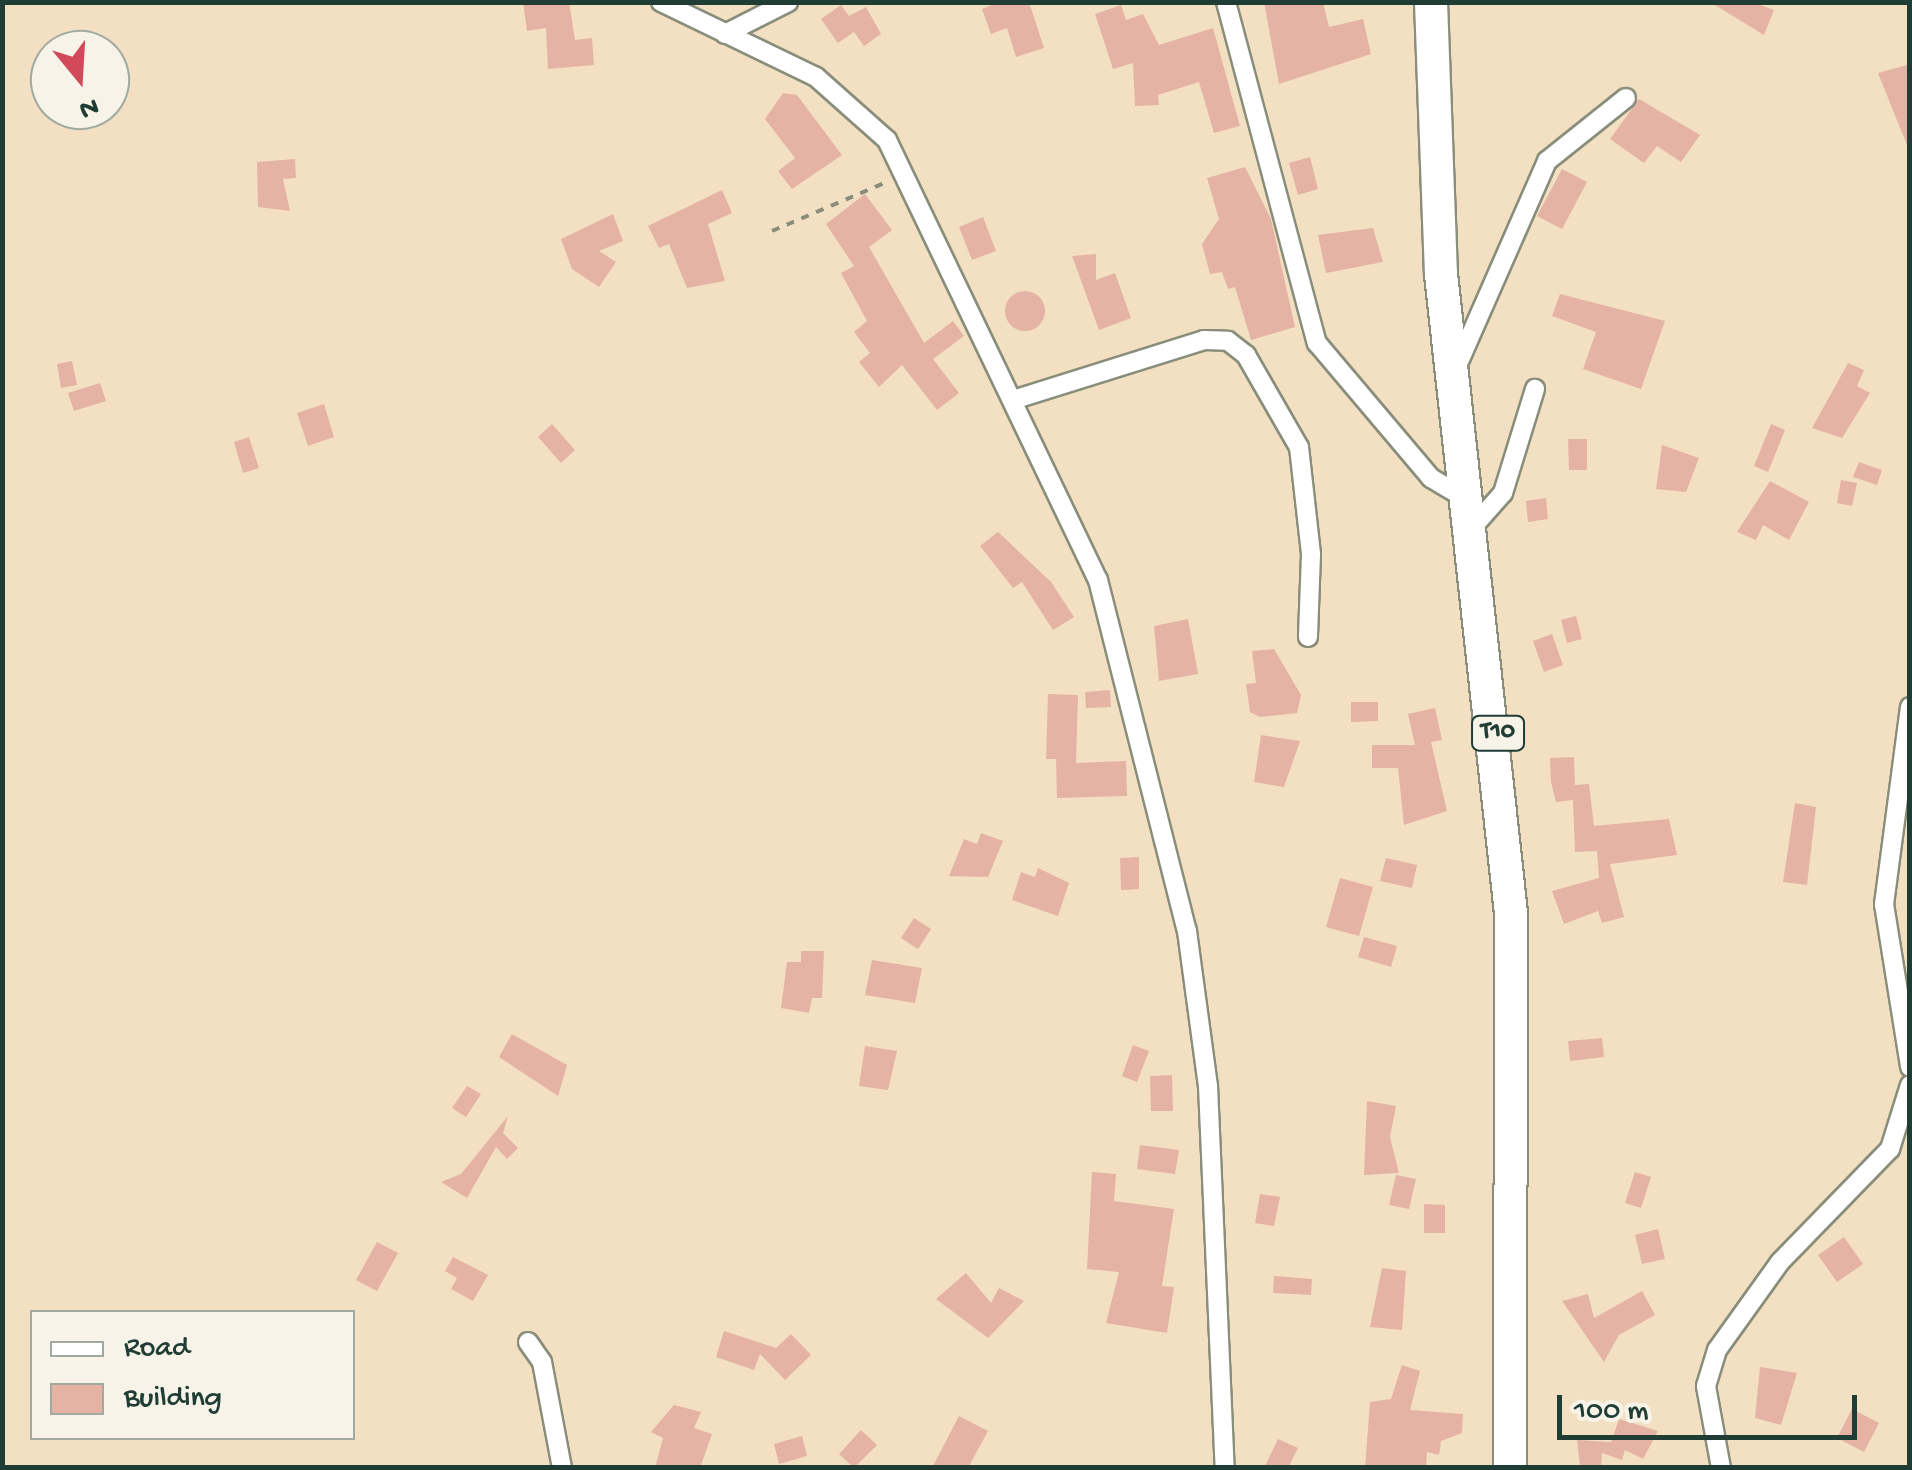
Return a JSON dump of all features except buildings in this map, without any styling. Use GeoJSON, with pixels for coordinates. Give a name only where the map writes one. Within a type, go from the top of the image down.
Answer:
{"type":"FeatureCollection","features":[{"type":"Feature","properties":{"kind":"highway","name":"T10"},"geometry":{"type":"LineString","coordinates":[[1430,2],[1452,378],[1511,913],[1510,1468]]}},
{"type":"Feature","properties":{"kind":"street"},"geometry":{"type":"LineString","coordinates":[[661,2],[842,93],[908,175],[1098,580],[1180,890],[1208,1086],[1224,1468]]}},
{"type":"Feature","properties":{"kind":"street"},"geometry":{"type":"LineString","coordinates":[[725,34],[788,2]]}},
{"type":"Feature","properties":{"kind":"street"},"geometry":{"type":"LineString","coordinates":[[1226,2],[1317,343],[1431,478],[1469,515],[1503,493],[1535,389]]}},
{"type":"Feature","properties":{"kind":"street"},"geometry":{"type":"LineString","coordinates":[[1452,378],[1548,162],[1626,98]]}},
{"type":"Feature","properties":{"kind":"street"},"geometry":{"type":"LineString","coordinates":[[1016,399],[1204,340],[1228,342],[1246,355],[1299,447],[1312,554],[1308,637]]}},
{"type":"Feature","properties":{"kind":"street"},"geometry":{"type":"LineString","coordinates":[[1910,707],[1884,904],[1910,1068]]}},
{"type":"Feature","properties":{"kind":"street"},"geometry":{"type":"LineString","coordinates":[[1721,1468],[1706,1386],[1718,1350],[1780,1262],[1890,1149],[1910,1085]]}},
{"type":"Feature","properties":{"kind":"street"},"geometry":{"type":"LineString","coordinates":[[528,1342],[542,1362],[562,1468]]}},
{"type":"Feature","properties":{"kind":"path"},"geometry":{"type":"LineString","coordinates":[[772,231],[908,175]]}}]}
